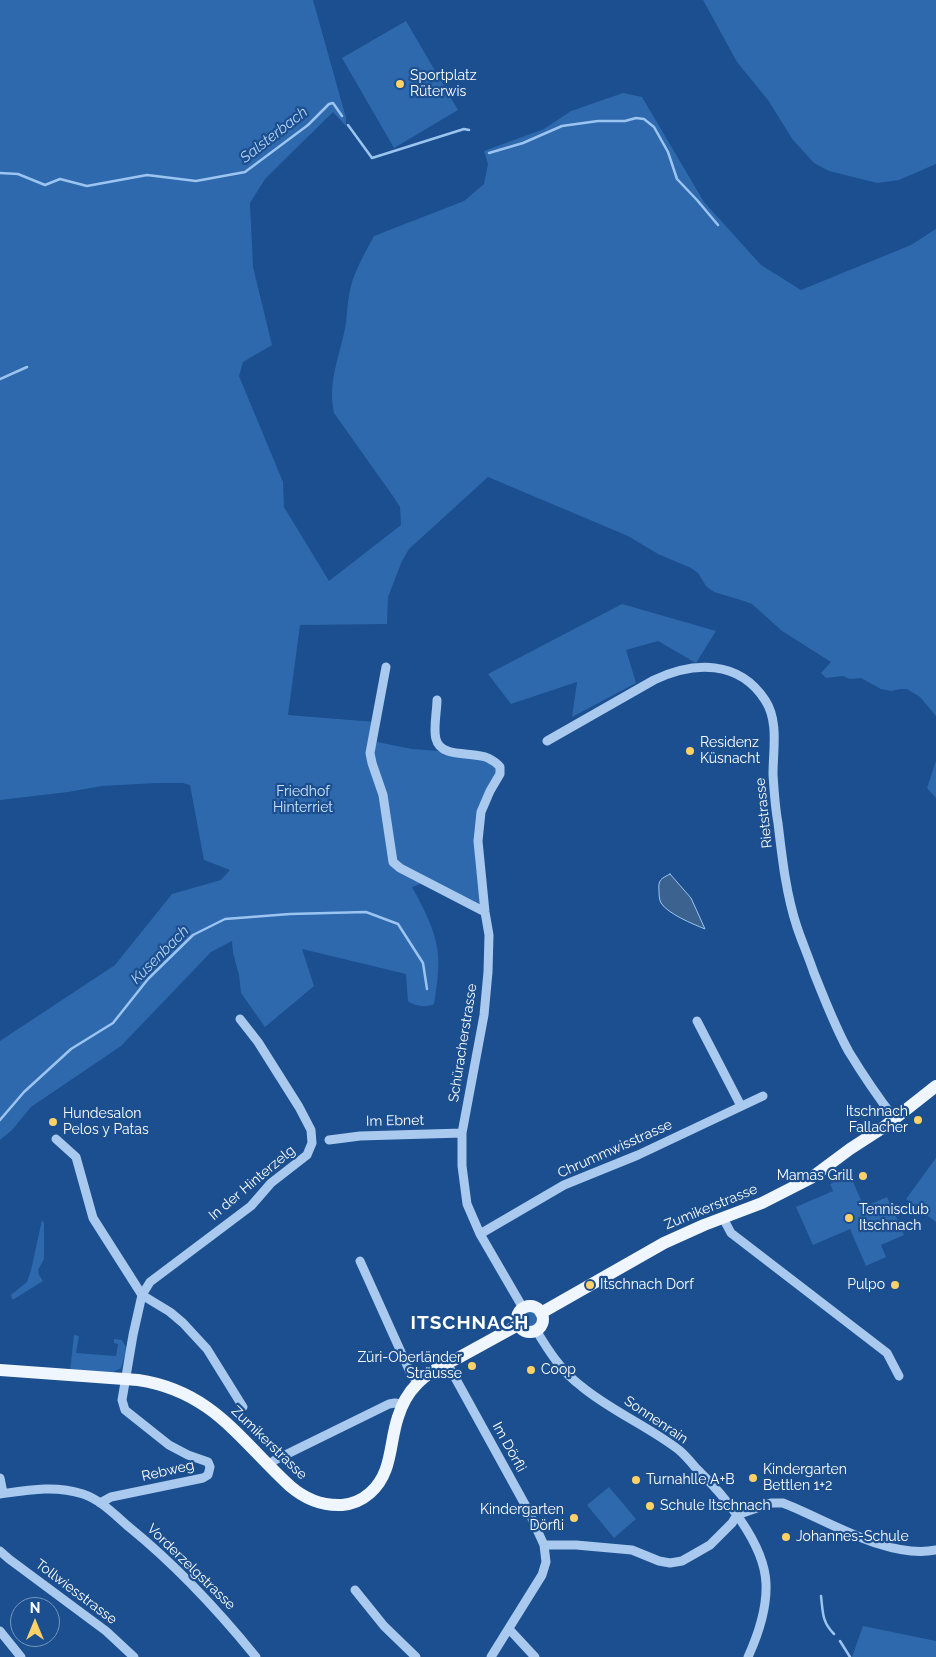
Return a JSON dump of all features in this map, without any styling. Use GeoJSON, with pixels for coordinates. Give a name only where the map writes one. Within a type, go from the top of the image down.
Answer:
{"type":"FeatureCollection","features":[{"type":"Feature","properties":{"kind":"main road","name":"Zumikerstrasse"},"geometry":{"type":"LineString","coordinates":[[541,1313],[664,1243],[704,1225],[762,1204],[811,1178],[884,1127],[936,1086]]}},
{"type":"Feature","properties":{"kind":"main road"},"geometry":{"type":"LineString","coordinates":[[533,1306],[541,1313],[542,1322],[536,1330],[526,1331],[518,1325],[517,1315],[523,1308],[533,1306]]}},
{"type":"Feature","properties":{"kind":"main road","name":"Zumikerstrasse"},"geometry":{"type":"LineString","coordinates":[[0,1370],[125,1379],[163,1386],[199,1401],[225,1420],[296,1490],[323,1504],[349,1504],[358,1501],[375,1489],[383,1476],[390,1459],[394,1429],[402,1404],[418,1382],[518,1325]]}},
{"type":"Feature","properties":{"kind":"street","name":"Rietstrasse"},"geometry":{"type":"LineString","coordinates":[[547,740],[654,680],[685,668],[701,666],[730,671],[742,677],[759,692],[767,702],[774,728],[773,773],[777,820],[784,870],[797,926],[842,1038],[860,1070],[894,1118]]}},
{"type":"Feature","properties":{"kind":"street"},"geometry":{"type":"LineString","coordinates":[[386,667],[370,753],[383,795],[394,862],[400,868],[485,912]]}},
{"type":"Feature","properties":{"kind":"street","name":"Schüracherstrasse"},"geometry":{"type":"LineString","coordinates":[[437,700],[436,738],[439,746],[450,752],[487,757],[500,767],[500,774],[481,812],[478,842],[489,935],[488,972],[484,1015],[462,1134],[462,1166],[467,1204],[480,1234],[523,1308]]}},
{"type":"Feature","properties":{"kind":"street","name":"In der Hinterzelg"},"geometry":{"type":"LineString","coordinates":[[142,1296],[150,1282],[251,1206],[271,1183],[307,1155],[312,1143],[311,1130],[298,1107],[258,1042],[240,1019]]}},
{"type":"Feature","properties":{"kind":"street"},"geometry":{"type":"LineString","coordinates":[[697,1021],[742,1106]]}},
{"type":"Feature","properties":{"kind":"street","name":"Chrummwisstrasse"},"geometry":{"type":"LineString","coordinates":[[480,1234],[564,1185],[638,1155],[763,1096]]}},
{"type":"Feature","properties":{"kind":"street","name":"Im Ebnet"},"geometry":{"type":"LineString","coordinates":[[329,1140],[360,1136],[462,1134]]}},
{"type":"Feature","properties":{"kind":"street"},"geometry":{"type":"LineString","coordinates":[[56,1138],[76,1157],[93,1218],[142,1296],[170,1312],[207,1349],[244,1407]]}},
{"type":"Feature","properties":{"kind":"street"},"geometry":{"type":"LineString","coordinates":[[724,1218],[731,1233],[887,1353],[898,1376]]}},
{"type":"Feature","properties":{"kind":"street"},"geometry":{"type":"LineString","coordinates":[[360,1261],[410,1372],[418,1382]]}},
{"type":"Feature","properties":{"kind":"street","name":"Rebweg"},"geometry":{"type":"LineString","coordinates":[[100,1503],[111,1497],[203,1478],[210,1471],[208,1462],[188,1455],[169,1445],[125,1410],[122,1400],[125,1379],[142,1296]]}},
{"type":"Feature","properties":{"kind":"street","name":"Sonnenrain"},"geometry":{"type":"LineString","coordinates":[[536,1330],[574,1381],[680,1452],[714,1486],[737,1515],[762,1562],[766,1583],[764,1610],[748,1657]]}},
{"type":"Feature","properties":{"kind":"street","name":"Im Dörfli"},"geometry":{"type":"LineString","coordinates":[[447,1364],[528,1510],[544,1545]]}},
{"type":"Feature","properties":{"kind":"street"},"geometry":{"type":"LineString","coordinates":[[270,1464],[390,1404],[402,1404]]}},
{"type":"Feature","properties":{"kind":"street"},"geometry":{"type":"LineString","coordinates":[[0,1478],[2,1493],[47,1488],[60,1489],[85,1494],[100,1503]]}},
{"type":"Feature","properties":{"kind":"street","name":"Vorderzelgstrasse"},"geometry":{"type":"LineString","coordinates":[[100,1503],[149,1543],[185,1576],[222,1614],[256,1657]]}},
{"type":"Feature","properties":{"kind":"street"},"geometry":{"type":"LineString","coordinates":[[491,1657],[542,1575],[546,1562],[544,1545],[576,1545],[632,1550],[659,1561],[670,1563],[682,1561],[710,1545],[737,1515],[771,1504],[783,1503],[881,1545],[899,1550],[918,1552],[936,1550]]}},
{"type":"Feature","properties":{"kind":"street","name":"Tollwiesstrasse"},"geometry":{"type":"LineString","coordinates":[[0,1550],[8,1559],[106,1631],[134,1657]]}},
{"type":"Feature","properties":{"kind":"street"},"geometry":{"type":"LineString","coordinates":[[355,1590],[384,1626],[416,1657]]}},
{"type":"Feature","properties":{"kind":"street"},"geometry":{"type":"LineString","coordinates":[[509,1630],[535,1657]]}},
{"type":"Feature","properties":{"kind":"street"},"geometry":{"type":"LineString","coordinates":[[0,1631],[20,1657]]}},
{"type":"Feature","properties":{"kind":"green space","name":"Friedhof Hinterriet"},"geometry":{"type":"Polygon","coordinates":[[[0,0],[313,0],[346,118],[346,126],[333,112],[265,179],[250,203],[253,267],[272,345],[243,362],[239,376],[283,482],[284,507],[329,581],[401,525],[400,507],[334,413],[332,401],[333,378],[344,334],[353,280],[374,236],[464,201],[484,184],[488,164],[484,151],[544,129],[571,111],[623,93],[642,97],[704,202],[761,265],[801,290],[911,245],[936,229],[936,716],[920,697],[907,689],[891,691],[881,689],[861,678],[850,679],[843,676],[826,678],[821,673],[831,662],[782,631],[752,604],[714,592],[706,586],[698,573],[691,568],[658,554],[628,536],[488,477],[409,549],[402,561],[388,597],[387,624],[300,625],[288,715],[375,722],[372,741],[412,749],[467,753],[500,767],[490,791],[478,841],[485,912],[419,878],[420,884],[412,887],[429,921],[437,949],[438,973],[434,1004],[421,1006],[408,1001],[406,974],[302,949],[314,986],[265,1027],[241,993],[232,941],[211,952],[121,1046],[31,1107],[12,1130],[0,1140],[0,1041],[115,965],[172,894],[221,880],[230,870],[204,860],[190,785],[183,783],[156,783],[102,786],[0,800],[0,0]]]}},
{"type":"Feature","properties":{"kind":"green space"},"geometry":{"type":"Polygon","coordinates":[[[703,0],[936,0],[936,164],[899,180],[877,183],[829,171],[814,163],[793,140],[768,100],[737,62],[703,0]]]}},
{"type":"Feature","properties":{"kind":"green space","name":"Sportplatz Rüterwis"},"geometry":{"type":"Polygon","coordinates":[[[406,21],[458,110],[394,148],[342,58],[406,21]]]}},
{"type":"Feature","properties":{"kind":"green space"},"geometry":{"type":"Polygon","coordinates":[[[622,604],[716,631],[696,663],[658,641],[626,650],[636,683],[572,717],[577,682],[511,704],[488,674],[622,604]]]}},
{"type":"Feature","properties":{"kind":"green space"},"geometry":{"type":"Polygon","coordinates":[[[936,761],[936,798],[927,788],[936,761]]]}},
{"type":"Feature","properties":{"kind":"green space"},"geometry":{"type":"Polygon","coordinates":[[[936,1158],[936,1222],[906,1199],[936,1158]]]}},
{"type":"Feature","properties":{"kind":"green space","name":"Tennisclub Itschnach"},"geometry":{"type":"Polygon","coordinates":[[[850,1175],[864,1207],[887,1197],[904,1235],[881,1245],[886,1257],[866,1266],[850,1229],[813,1245],[796,1207],[833,1191],[830,1184],[850,1175]]]}},
{"type":"Feature","properties":{"kind":"green space"},"geometry":{"type":"Polygon","coordinates":[[[42,1220],[44,1223],[44,1259],[38,1270],[43,1281],[12,1299],[11,1295],[27,1282],[42,1220]]]}},
{"type":"Feature","properties":{"kind":"green space"},"geometry":{"type":"Polygon","coordinates":[[[529,1311],[535,1313],[537,1319],[535,1325],[529,1327],[523,1325],[521,1319],[523,1313],[529,1311]]]}},
{"type":"Feature","properties":{"kind":"green space"},"geometry":{"type":"Polygon","coordinates":[[[74,1335],[79,1336],[76,1353],[116,1356],[118,1344],[114,1343],[114,1339],[122,1340],[127,1349],[121,1368],[113,1372],[70,1371],[74,1335]]]}},
{"type":"Feature","properties":{"kind":"green space"},"geometry":{"type":"Polygon","coordinates":[[[609,1487],[636,1519],[614,1538],[587,1505],[609,1487]]]}},
{"type":"Feature","properties":{"kind":"green space"},"geometry":{"type":"Polygon","coordinates":[[[863,1626],[936,1641],[936,1657],[852,1657],[863,1626]]]}},
{"type":"Feature","properties":{"kind":"shaded area"},"geometry":{"type":"Polygon","coordinates":[[[670,874],[691,898],[705,929],[675,915],[661,903],[659,896],[660,882],[662,878],[670,874]]]}},
{"type":"Feature","properties":{"kind":"waterway","name":"Salsterbach"},"geometry":{"type":"LineString","coordinates":[[0,173],[18,174],[45,185],[60,179],[87,186],[147,175],[196,181],[245,172],[308,125],[329,104],[333,103],[342,116]]}},
{"type":"Feature","properties":{"kind":"waterway"},"geometry":{"type":"LineString","coordinates":[[489,153],[523,143],[562,126],[598,121],[644,119],[654,127],[668,152],[677,179],[718,225]]}},
{"type":"Feature","properties":{"kind":"waterway"},"geometry":{"type":"LineString","coordinates":[[348,125],[372,158],[464,129],[469,130]]}},
{"type":"Feature","properties":{"kind":"waterway"},"geometry":{"type":"LineString","coordinates":[[0,379],[27,367]]}},
{"type":"Feature","properties":{"kind":"waterway","name":"Kusenbach"},"geometry":{"type":"LineString","coordinates":[[0,1120],[24,1092],[71,1049],[113,1023],[148,979],[193,935],[225,919],[290,914],[366,912],[398,924],[423,963],[427,989]]}},
{"type":"Feature","properties":{"kind":"waterway"},"geometry":{"type":"LineString","coordinates":[[821,1596],[825,1621],[834,1634]]}},
{"type":"Feature","properties":{"kind":"waterway"},"geometry":{"type":"LineString","coordinates":[[840,1641],[850,1657]]}},
{"type":"Feature","properties":{"kind":"place","name":"Sportplatz Rüterwis"},"geometry":{"type":"Point","coordinates":[400,84]}},
{"type":"Feature","properties":{"kind":"place","name":"Residenz Küsnacht"},"geometry":{"type":"Point","coordinates":[690,751]}},
{"type":"Feature","properties":{"kind":"place","name":"Itschnach Fallacher"},"geometry":{"type":"Point","coordinates":[918,1120]}},
{"type":"Feature","properties":{"kind":"place","name":"Hundesalon Pelos y Patas"},"geometry":{"type":"Point","coordinates":[53,1122]}},
{"type":"Feature","properties":{"kind":"place","name":"Mamas Grill"},"geometry":{"type":"Point","coordinates":[863,1176]}},
{"type":"Feature","properties":{"kind":"place","name":"Tennisclub Itschnach"},"geometry":{"type":"Point","coordinates":[849,1218]}},
{"type":"Feature","properties":{"kind":"place","name":"Itschnach Dorf"},"geometry":{"type":"Point","coordinates":[590,1285]}},
{"type":"Feature","properties":{"kind":"place","name":"Pulpo"},"geometry":{"type":"Point","coordinates":[895,1285]}},
{"type":"Feature","properties":{"kind":"place","name":"Züri-Oberländer Sträusse"},"geometry":{"type":"Point","coordinates":[472,1366]}},
{"type":"Feature","properties":{"kind":"place","name":"Coop"},"geometry":{"type":"Point","coordinates":[531,1370]}},
{"type":"Feature","properties":{"kind":"place","name":"Kindergarten Bettlen 1+2"},"geometry":{"type":"Point","coordinates":[753,1478]}},
{"type":"Feature","properties":{"kind":"place","name":"Turnahlle A+B"},"geometry":{"type":"Point","coordinates":[636,1480]}},
{"type":"Feature","properties":{"kind":"place","name":"Schule Itschnach"},"geometry":{"type":"Point","coordinates":[650,1506]}},
{"type":"Feature","properties":{"kind":"place","name":"Kindergarten Dörfli"},"geometry":{"type":"Point","coordinates":[574,1518]}},
{"type":"Feature","properties":{"kind":"place","name":"Johannes-Schule"},"geometry":{"type":"Point","coordinates":[786,1537]}},
{"type":"Feature","properties":{"kind":"district","name":"ITSCHNACH"},"geometry":{"type":"Point","coordinates":[470,1323]}}]}
